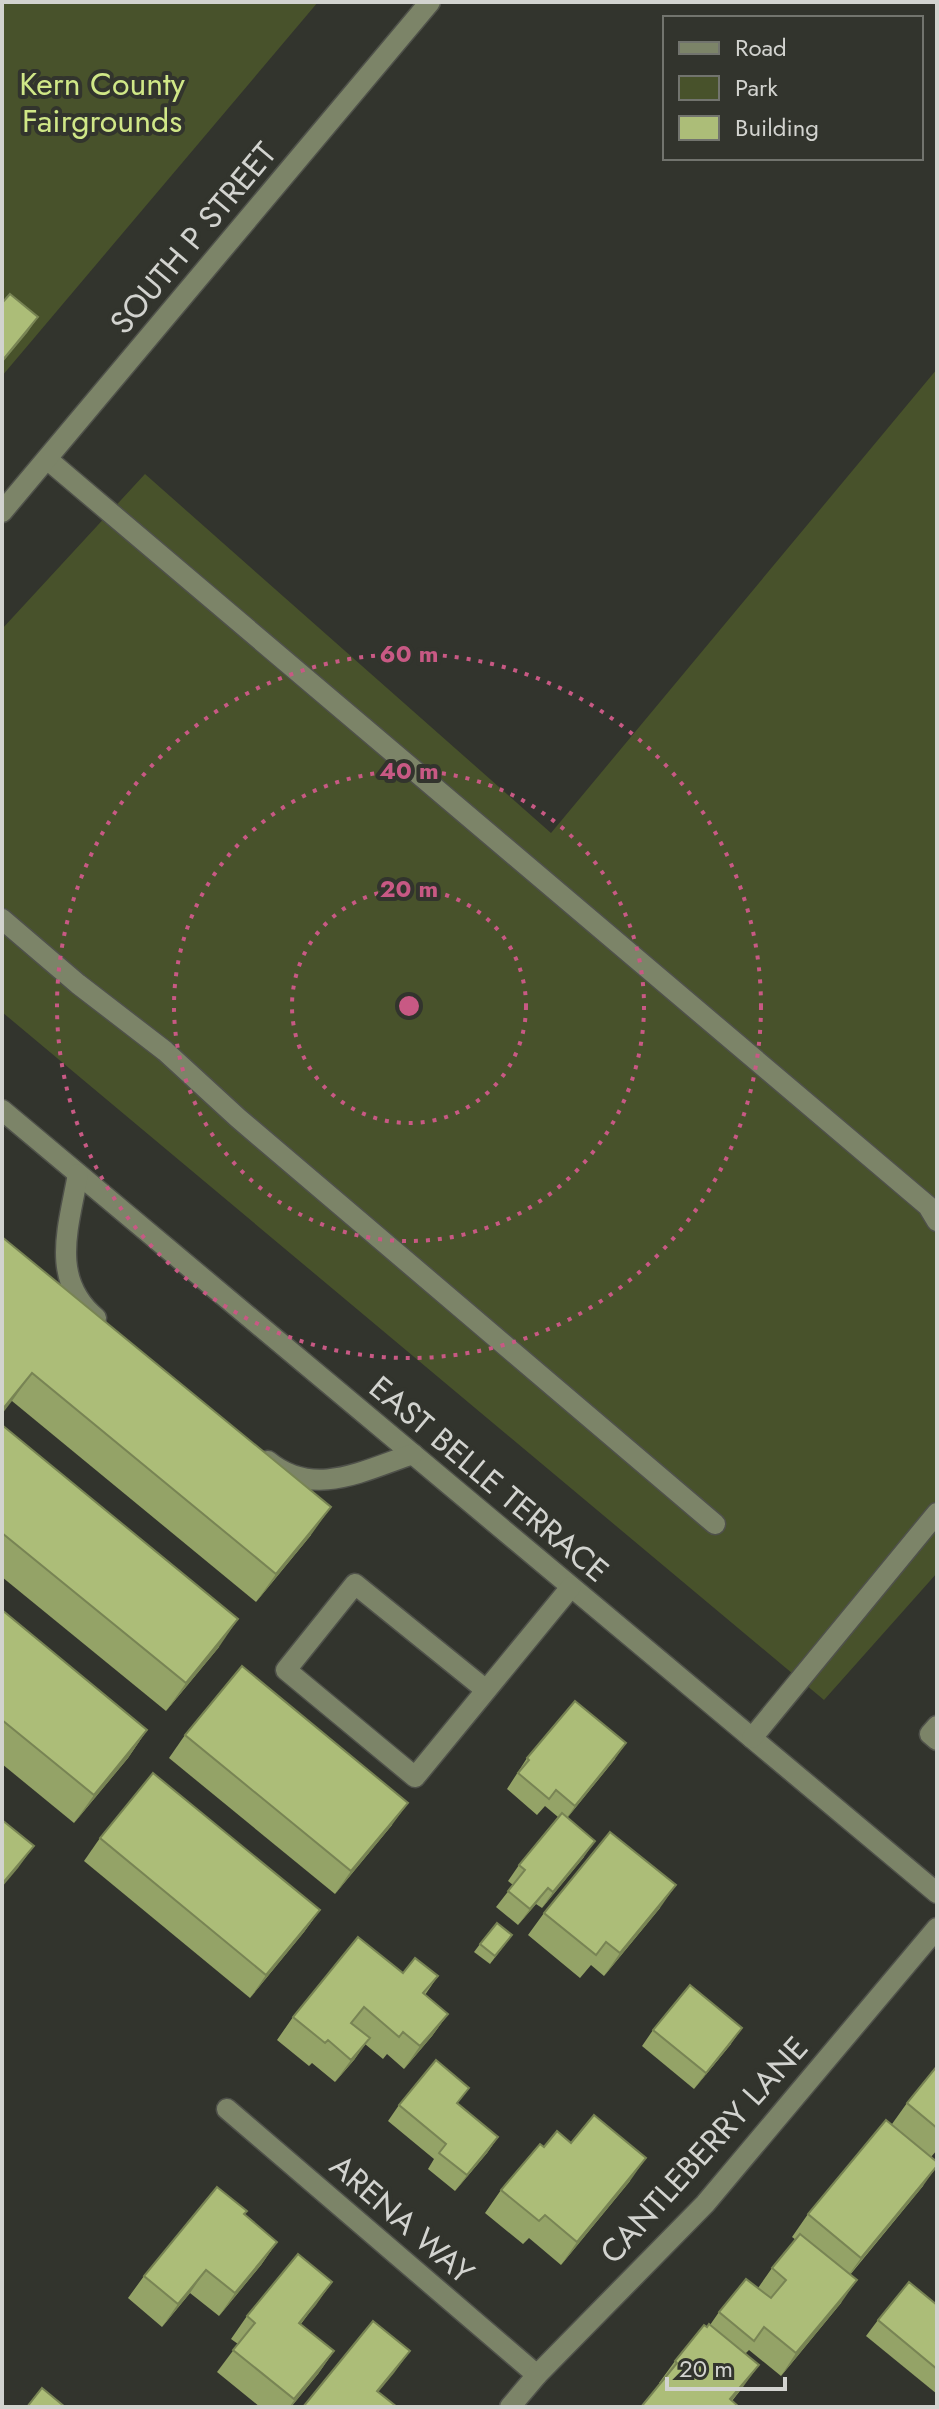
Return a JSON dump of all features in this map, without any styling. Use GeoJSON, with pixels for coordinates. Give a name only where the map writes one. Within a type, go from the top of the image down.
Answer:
{"type":"FeatureCollection","features":[{"type":"Feature","properties":{"kind":"street","name":"SOUTH P STREET"},"geometry":{"type":"LineString","coordinates":[[2,512],[430,2]]}},
{"type":"Feature","properties":{"kind":"street"},"geometry":{"type":"LineString","coordinates":[[47,459],[928,1206],[937,1221]]}},
{"type":"Feature","properties":{"kind":"street"},"geometry":{"type":"LineString","coordinates":[[2,919],[78,984],[165,1051],[261,1138],[715,1524]]}},
{"type":"Feature","properties":{"kind":"street","name":"EAST BELLE TERRACE"},"geometry":{"type":"LineString","coordinates":[[2,1110],[937,1893]]}},
{"type":"Feature","properties":{"kind":"street"},"geometry":{"type":"LineString","coordinates":[[78,1174],[66,1246],[66,1269],[72,1292],[114,1334]]}},
{"type":"Feature","properties":{"kind":"street"},"geometry":{"type":"LineString","coordinates":[[249,1446],[274,1466],[304,1481],[333,1480],[413,1454]]}},
{"type":"Feature","properties":{"kind":"street"},"geometry":{"type":"LineString","coordinates":[[752,1738],[937,1513]]}},
{"type":"Feature","properties":{"kind":"street"},"geometry":{"type":"LineString","coordinates":[[486,1690],[355,1584],[286,1670],[415,1777],[571,1587]]}},
{"type":"Feature","properties":{"kind":"street"},"geometry":{"type":"LineString","coordinates":[[937,1726],[930,1734],[937,1740]]}},
{"type":"Feature","properties":{"kind":"street","name":"CANTLEBERRY LANE"},"geometry":{"type":"LineString","coordinates":[[510,2407],[537,2375],[705,2204],[937,1928]]}},
{"type":"Feature","properties":{"kind":"street","name":"ARENA WAY"},"geometry":{"type":"LineString","coordinates":[[227,2109],[537,2375]]}},
{"type":"Feature","properties":{"kind":"green space","name":"Kern County Fairgrounds"},"geometry":{"type":"Polygon","coordinates":[[[2,2],[318,2],[2,376],[2,2]]]}},
{"type":"Feature","properties":{"kind":"green space"},"geometry":{"type":"Polygon","coordinates":[[[937,369],[937,1573],[824,1700],[2,1012],[2,629],[145,474],[551,833],[937,369]]]}},
{"type":"Feature","properties":{"kind":"building"},"geometry":{"type":"Polygon","coordinates":[[[10,294],[38,317],[2,361],[2,303],[10,294]]]}},
{"type":"Feature","properties":{"kind":"building"},"geometry":{"type":"Polygon","coordinates":[[[2,1237],[331,1507],[276,1574],[32,1373],[2,1410],[2,1237]]]}},
{"type":"Feature","properties":{"kind":"building"},"geometry":{"type":"Polygon","coordinates":[[[2,1425],[238,1619],[186,1683],[2,1533],[2,1425]]]}},
{"type":"Feature","properties":{"kind":"building"},"geometry":{"type":"Polygon","coordinates":[[[2,1610],[147,1730],[94,1795],[2,1720],[2,1610]]]}},
{"type":"Feature","properties":{"kind":"building"},"geometry":{"type":"Polygon","coordinates":[[[242,1666],[408,1803],[351,1871],[185,1735],[242,1666]]]}},
{"type":"Feature","properties":{"kind":"building"},"geometry":{"type":"Polygon","coordinates":[[[575,1701],[626,1743],[575,1806],[556,1790],[549,1799],[518,1773],[575,1701]]]}},
{"type":"Feature","properties":{"kind":"building"},"geometry":{"type":"Polygon","coordinates":[[[153,1773],[320,1910],[266,1975],[100,1838],[153,1773]]]}},
{"type":"Feature","properties":{"kind":"building"},"geometry":{"type":"Polygon","coordinates":[[[562,1813],[595,1841],[553,1892],[548,1888],[530,1909],[508,1891],[525,1870],[519,1865],[562,1813]]]}},
{"type":"Feature","properties":{"kind":"building"},"geometry":{"type":"Polygon","coordinates":[[[2,1820],[34,1846],[2,1884],[2,1820]]]}},
{"type":"Feature","properties":{"kind":"building"},"geometry":{"type":"Polygon","coordinates":[[[610,1832],[676,1885],[620,1953],[606,1942],[596,1955],[544,1913],[610,1832]]]}},
{"type":"Feature","properties":{"kind":"building"},"geometry":{"type":"Polygon","coordinates":[[[497,1923],[512,1935],[495,1956],[480,1944],[497,1923]]]}},
{"type":"Feature","properties":{"kind":"building"},"geometry":{"type":"Polygon","coordinates":[[[358,1937],[403,1973],[415,1958],[438,1976],[423,1993],[448,2014],[420,2046],[403,2032],[399,2037],[364,2007],[351,2023],[370,2038],[351,2060],[293,2017],[358,1937]]]}},
{"type":"Feature","properties":{"kind":"building"},"geometry":{"type":"Polygon","coordinates":[[[690,1985],[742,2028],[706,2073],[653,2030],[690,1985]]]}},
{"type":"Feature","properties":{"kind":"building"},"geometry":{"type":"Polygon","coordinates":[[[436,2060],[469,2088],[457,2103],[498,2137],[467,2175],[439,2153],[446,2144],[399,2105],[436,2060]]]}},
{"type":"Feature","properties":{"kind":"building"},"geometry":{"type":"Polygon","coordinates":[[[937,2066],[937,2128],[907,2103],[937,2066]]]}},
{"type":"Feature","properties":{"kind":"building"},"geometry":{"type":"Polygon","coordinates":[[[594,2115],[646,2158],[577,2242],[545,2215],[539,2221],[501,2190],[540,2144],[544,2147],[557,2131],[571,2143],[594,2115]]]}},
{"type":"Feature","properties":{"kind":"building"},"geometry":{"type":"Polygon","coordinates":[[[886,2120],[937,2162],[937,2166],[861,2258],[808,2214],[886,2120]]]}},
{"type":"Feature","properties":{"kind":"building"},"geometry":{"type":"Polygon","coordinates":[[[217,2187],[247,2211],[244,2214],[277,2242],[235,2293],[206,2270],[178,2304],[144,2276],[217,2187]]]}},
{"type":"Feature","properties":{"kind":"building"},"geometry":{"type":"Polygon","coordinates":[[[800,2234],[857,2280],[796,2353],[764,2327],[754,2341],[719,2312],[746,2279],[771,2298],[786,2280],[772,2268],[800,2234]]]}},
{"type":"Feature","properties":{"kind":"building"},"geometry":{"type":"Polygon","coordinates":[[[298,2254],[332,2282],[299,2323],[334,2351],[294,2399],[233,2350],[255,2323],[247,2316],[298,2254]]]}},
{"type":"Feature","properties":{"kind":"building"},"geometry":{"type":"Polygon","coordinates":[[[909,2282],[937,2305],[937,2369],[878,2320],[909,2282]]]}},
{"type":"Feature","properties":{"kind":"building"},"geometry":{"type":"Polygon","coordinates":[[[373,2321],[410,2351],[377,2391],[397,2407],[303,2407],[373,2321]]]}},
{"type":"Feature","properties":{"kind":"building"},"geometry":{"type":"Polygon","coordinates":[[[709,2324],[759,2365],[730,2399],[739,2407],[641,2407],[704,2325],[707,2327],[709,2324]]]}},
{"type":"Feature","properties":{"kind":"building"},"geometry":{"type":"Polygon","coordinates":[[[42,2388],[65,2407],[27,2407],[42,2388]]]}}]}
